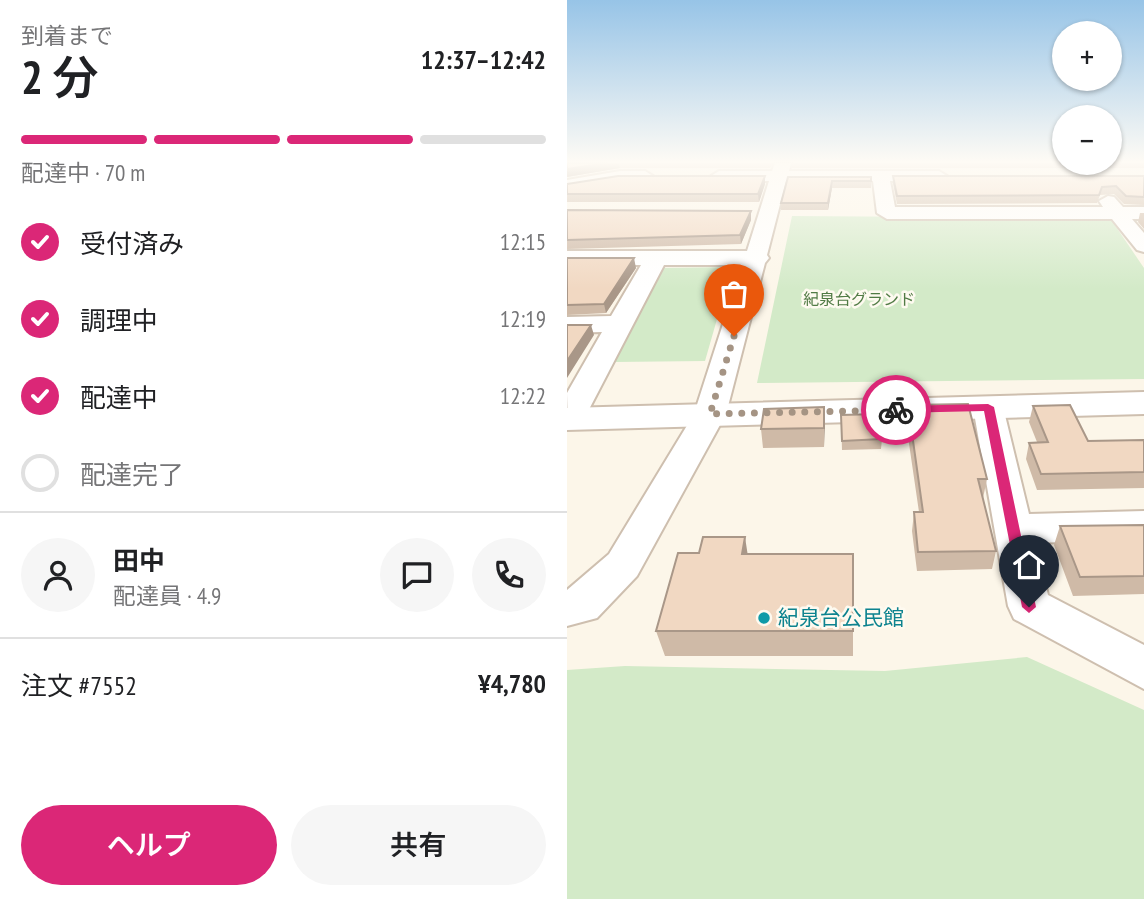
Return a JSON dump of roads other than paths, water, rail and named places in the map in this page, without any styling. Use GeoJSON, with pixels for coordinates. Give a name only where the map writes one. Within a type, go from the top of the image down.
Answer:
{"type":"FeatureCollection","features":[{"type":"Feature","properties":{"kind":"street"},"geometry":{"type":"LineString","coordinates":[[567,608],[582,605],[623,565],[710,414],[773,205]]}},
{"type":"Feature","properties":{"kind":"street"},"geometry":{"type":"LineString","coordinates":[[886,205],[887,213],[1144,213]]}},
{"type":"Feature","properties":{"kind":"street"},"geometry":{"type":"LineString","coordinates":[[1111,205],[1144,246]]}},
{"type":"Feature","properties":{"kind":"street"},"geometry":{"type":"LineString","coordinates":[[743,211],[771,211]]}},
{"type":"Feature","properties":{"kind":"street"},"geometry":{"type":"LineString","coordinates":[[567,258],[758,258]]}},
{"type":"Feature","properties":{"kind":"street"},"geometry":{"type":"LineString","coordinates":[[567,419],[656,258]]}},
{"type":"Feature","properties":{"kind":"street"},"geometry":{"type":"LineString","coordinates":[[567,325],[619,324]]}},
{"type":"Feature","properties":{"kind":"street"},"geometry":{"type":"LineString","coordinates":[[567,419],[1144,403]]}},
{"type":"Feature","properties":{"kind":"street"},"geometry":{"type":"LineString","coordinates":[[988,407],[1029,607],[1144,668]]}},
{"type":"Feature","properties":{"kind":"street"},"geometry":{"type":"LineString","coordinates":[[1013,529],[1144,525]]}},
{"type":"Feature","properties":{"kind":"place","name":"紀泉台公民館"},"geometry":{"type":"Point","coordinates":[764,618]}},
{"type":"Feature","properties":{"kind":"park label","name":"紀泉台グランド"},"geometry":{"type":"Point","coordinates":[859,299]}}]}
